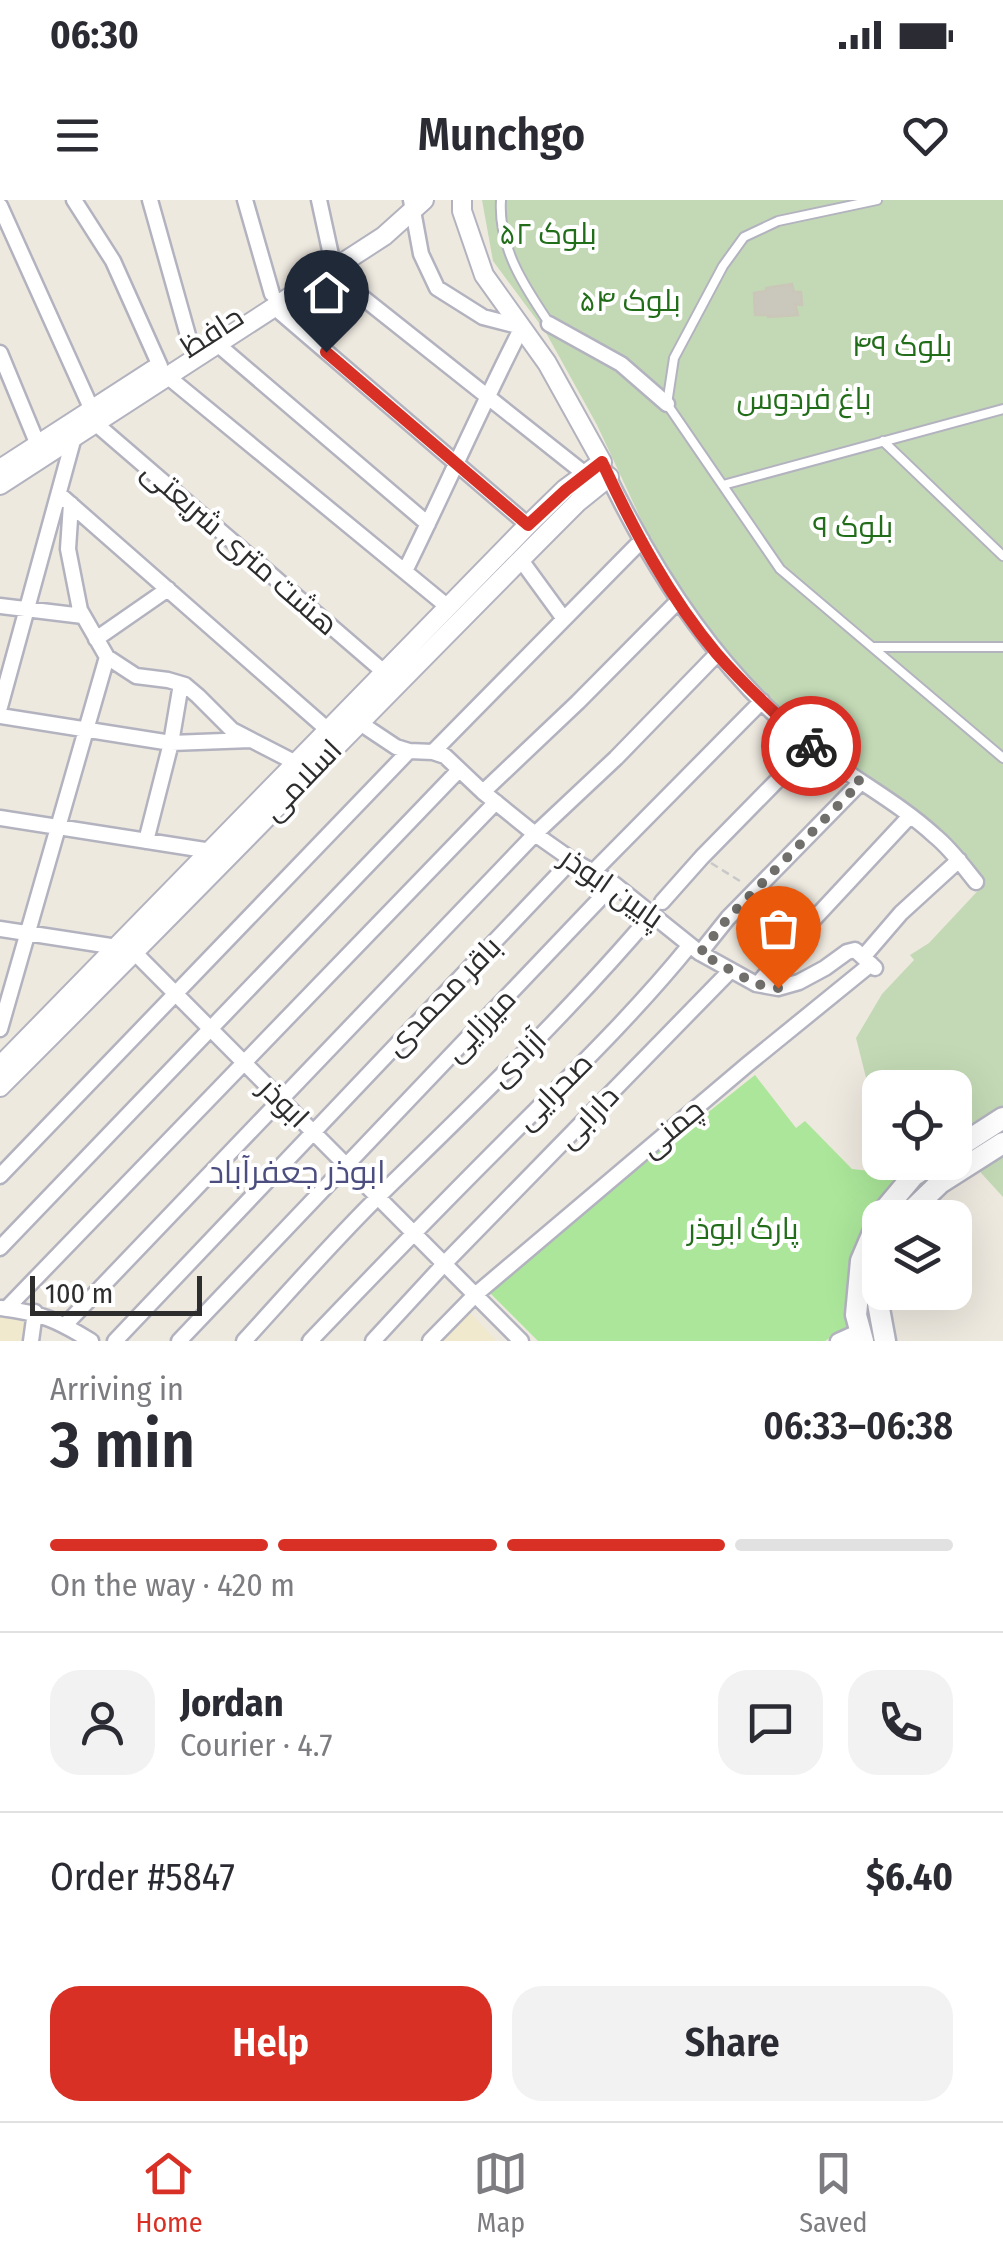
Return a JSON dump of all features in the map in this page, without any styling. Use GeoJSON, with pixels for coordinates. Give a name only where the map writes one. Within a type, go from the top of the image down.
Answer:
{"type":"FeatureCollection","features":[{"type":"Feature","properties":{"kind":"main road"},"geometry":{"type":"LineString","coordinates":[[972,1144],[1003,1118]]}},
{"type":"Feature","properties":{"kind":"main road"},"geometry":{"type":"LineString","coordinates":[[972,1150],[1003,1143]]}},
{"type":"Feature","properties":{"kind":"main road"},"geometry":{"type":"LineString","coordinates":[[862,1336],[856,1316],[861,1260],[881,1214],[910,1180]]}},
{"type":"Feature","properties":{"kind":"main road"},"geometry":{"type":"LineString","coordinates":[[924,1200],[942,1180]]}},
{"type":"Feature","properties":{"kind":"main road"},"geometry":{"type":"LineString","coordinates":[[879,1310],[885,1341]]}},
{"type":"Feature","properties":{"kind":"street"},"geometry":{"type":"LineString","coordinates":[[74,200],[113,261],[164,371],[448,606]]}},
{"type":"Feature","properties":{"kind":"street"},"geometry":{"type":"LineString","coordinates":[[150,200],[192,346]]}},
{"type":"Feature","properties":{"kind":"street"},"geometry":{"type":"LineString","coordinates":[[244,200],[269,300],[528,525]]}},
{"type":"Feature","properties":{"kind":"street"},"geometry":{"type":"LineString","coordinates":[[319,200],[330,263],[585,474]]}},
{"type":"Feature","properties":{"kind":"street"},"geometry":{"type":"LineString","coordinates":[[462,200],[462,211],[484,274],[547,363],[642,540],[678,601],[717,654],[811,746],[937,836],[976,882]]}},
{"type":"Feature","properties":{"kind":"street"},"geometry":{"type":"LineString","coordinates":[[416,204],[421,254],[437,288],[483,318],[522,327]]}},
{"type":"Feature","properties":{"kind":"street","name":"حافظ"},"geometry":{"type":"LineString","coordinates":[[164,371],[192,346],[330,263],[379,224],[416,204]]}},
{"type":"Feature","properties":{"kind":"street"},"geometry":{"type":"LineString","coordinates":[[0,206],[94,416]]}},
{"type":"Feature","properties":{"kind":"street","name":"حافظ"},"geometry":{"type":"LineString","coordinates":[[0,469],[216,343],[269,300]]}},
{"type":"Feature","properties":{"kind":"street"},"geometry":{"type":"LineString","coordinates":[[549,324],[621,364],[667,404]]}},
{"type":"Feature","properties":{"kind":"street"},"geometry":{"type":"LineString","coordinates":[[405,571],[522,327]]}},
{"type":"Feature","properties":{"kind":"street"},"geometry":{"type":"LineString","coordinates":[[216,343],[428,524]]}},
{"type":"Feature","properties":{"kind":"street"},"geometry":{"type":"LineString","coordinates":[[0,353],[38,445]]}},
{"type":"Feature","properties":{"kind":"street","name":"حافظ"},"geometry":{"type":"LineString","coordinates":[[0,485],[74,437],[94,416]]}},
{"type":"Feature","properties":{"kind":"street","name":"هشت متری شریعتی"},"geometry":{"type":"LineString","coordinates":[[94,416],[384,672]]}},
{"type":"Feature","properties":{"kind":"street"},"geometry":{"type":"LineString","coordinates":[[0,707],[74,437]]}},
{"type":"Feature","properties":{"kind":"street","name":"اسلامی"},"geometry":{"type":"LineString","coordinates":[[0,1066],[7,1051],[126,950],[210,851],[328,730],[352,717],[384,672],[528,525],[585,474],[605,470]]}},
{"type":"Feature","properties":{"kind":"street","name":"اسلامی"},"geometry":{"type":"LineString","coordinates":[[0,1088],[126,950],[352,717],[521,560],[605,470]]}},
{"type":"Feature","properties":{"kind":"street"},"geometry":{"type":"LineString","coordinates":[[58,494],[328,730]]}},
{"type":"Feature","properties":{"kind":"street"},"geometry":{"type":"LineString","coordinates":[[71,504],[68,549],[72,578],[84,616],[108,657],[136,676],[181,684],[232,730],[296,763]]}},
{"type":"Feature","properties":{"kind":"street"},"geometry":{"type":"LineString","coordinates":[[352,717],[396,747],[433,752],[642,540]]}},
{"type":"Feature","properties":{"kind":"street"},"geometry":{"type":"LineString","coordinates":[[521,560],[564,619]]}},
{"type":"Feature","properties":{"kind":"street"},"geometry":{"type":"LineString","coordinates":[[96,639],[168,589]]}},
{"type":"Feature","properties":{"kind":"street"},"geometry":{"type":"LineString","coordinates":[[483,792],[678,601]]}},
{"type":"Feature","properties":{"kind":"street"},"geometry":{"type":"LineString","coordinates":[[0,606],[84,616]]}},
{"type":"Feature","properties":{"kind":"street"},"geometry":{"type":"LineString","coordinates":[[65,1325],[535,834],[717,654]]}},
{"type":"Feature","properties":{"kind":"street"},"geometry":{"type":"LineString","coordinates":[[0,1029],[108,657]]}},
{"type":"Feature","properties":{"kind":"street"},"geometry":{"type":"LineString","coordinates":[[146,841],[171,743],[181,684]]}},
{"type":"Feature","properties":{"kind":"street"},"geometry":{"type":"LineString","coordinates":[[594,872],[762,701]]}},
{"type":"Feature","properties":{"kind":"street"},"geometry":{"type":"LineString","coordinates":[[0,716],[171,743],[252,740]]}},
{"type":"Feature","properties":{"kind":"street","name":"آزادی"},"geometry":{"type":"LineString","coordinates":[[244,1341],[378,1197],[566,1009],[702,857],[811,746]]}},
{"type":"Feature","properties":{"kind":"street"},"geometry":{"type":"LineString","coordinates":[[0,1176],[409,751]]}},
{"type":"Feature","properties":{"kind":"street","name":"پایین ابوذر"},"geometry":{"type":"LineString","coordinates":[[433,752],[444,756],[483,792],[572,860],[657,908],[695,949],[758,984]]}},
{"type":"Feature","properties":{"kind":"street"},"geometry":{"type":"LineString","coordinates":[[0,1248],[459,770]]}},
{"type":"Feature","properties":{"kind":"street","name":"صحرایی"},"geometry":{"type":"LineString","coordinates":[[310,1341],[665,976],[728,918],[861,782]]}},
{"type":"Feature","properties":{"kind":"street"},"geometry":{"type":"LineString","coordinates":[[3,1308],[496,802]]}},
{"type":"Feature","properties":{"kind":"street"},"geometry":{"type":"LineString","coordinates":[[870,962],[855,950],[799,982],[778,988],[758,984],[910,816]]}},
{"type":"Feature","properties":{"kind":"street"},"geometry":{"type":"LineString","coordinates":[[0,818],[210,851]]}},
{"type":"Feature","properties":{"kind":"street","name":"باقر محمدی"},"geometry":{"type":"LineString","coordinates":[[115,1341],[572,860]]}},
{"type":"Feature","properties":{"kind":"street","name":"چمنی"},"geometry":{"type":"LineString","coordinates":[[430,1341],[475,1295],[870,962],[900,913],[959,860]]}},
{"type":"Feature","properties":{"kind":"street","name":"میرزایی"},"geometry":{"type":"LineString","coordinates":[[179,1341],[614,884]]}},
{"type":"Feature","properties":{"kind":"street"},"geometry":{"type":"LineString","coordinates":[[0,929],[126,950]]}},
{"type":"Feature","properties":{"kind":"street","name":"ابوذر"},"geometry":{"type":"LineString","coordinates":[[126,950],[176,993],[521,1341]]}},
{"type":"Feature","properties":{"kind":"street","name":"دارابی"},"geometry":{"type":"LineString","coordinates":[[373,1341],[731,970]]}},
{"type":"Feature","properties":{"kind":"street"},"geometry":{"type":"LineString","coordinates":[[3,1308],[35,1312],[91,1341]]}},
{"type":"Feature","properties":{"kind":"street"},"geometry":{"type":"LineString","coordinates":[[31,1341],[35,1312]]}},
{"type":"Feature","properties":{"kind":"street"},"geometry":{"type":"LineString","coordinates":[[838,1341],[862,1336]]}},
{"type":"Feature","properties":{"kind":"lane"},"geometry":{"type":"LineString","coordinates":[[500,200],[499,221],[508,252],[549,324]]}},
{"type":"Feature","properties":{"kind":"lane"},"geometry":{"type":"LineString","coordinates":[[877,200],[778,222],[744,237],[722,266],[674,358],[667,404],[780,568],[1003,758]]}},
{"type":"Feature","properties":{"kind":"lane"},"geometry":{"type":"LineString","coordinates":[[723,485],[998,410],[1003,421]]}},
{"type":"Feature","properties":{"kind":"lane"},"geometry":{"type":"LineString","coordinates":[[883,442],[1003,556]]}},
{"type":"Feature","properties":{"kind":"lane"},"geometry":{"type":"LineString","coordinates":[[874,648],[1003,647]]}},
{"type":"Feature","properties":{"kind":"path"},"geometry":{"type":"LineString","coordinates":[[702,857],[754,890]]}},
{"type":"Feature","properties":{"kind":"shaded area"},"geometry":{"type":"Polygon","coordinates":[[[467,1310],[497,1341],[436,1341],[467,1310]]]}},
{"type":"Feature","properties":{"kind":"shaded area"},"geometry":{"type":"Polygon","coordinates":[[[0,1315],[27,1320],[24,1341],[0,1341],[0,1315]]]}},
{"type":"Feature","properties":{"kind":"green space","name":"باغ فردوس"},"geometry":{"type":"Polygon","coordinates":[[[482,200],[1003,200],[1003,1197],[972,1163],[972,1070],[864,1070],[856,1038],[882,994],[914,960],[910,955],[929,943],[986,882],[913,808],[804,734],[760,692],[686,602],[545,331],[493,261],[482,200]]]}},
{"type":"Feature","properties":{"kind":"green space","name":"پارک ابوذر"},"geometry":{"type":"Polygon","coordinates":[[[755,1075],[796,1128],[805,1121],[852,1169],[862,1170],[862,1180],[902,1180],[889,1200],[862,1200],[862,1244],[852,1323],[825,1341],[538,1341],[486,1289],[755,1075]]]}},
{"type":"Feature","properties":{"kind":"building"},"geometry":{"type":"Polygon","coordinates":[[[792,284],[794,292],[801,292],[802,305],[795,304],[798,315],[755,315],[754,293],[792,284]]]}},
{"type":"Feature","properties":{"kind":"way so far"},"geometry":{"type":"LineString","coordinates":[[778,988],[756,984],[700,953],[728,918],[861,782],[811,746]]}},
{"type":"Feature","properties":{"kind":"district","name":"ابوذر جعفرآباد"},"geometry":{"type":"Point","coordinates":[297,1172]}},
{"type":"Feature","properties":{"kind":"route"},"geometry":{"type":"LineString","coordinates":[[326,352],[528,525],[602,462],[672,592],[717,654],[811,746]]}},
{"type":"Feature","properties":{"kind":"park label","name":"بلوک ۵۲"},"geometry":{"type":"Point","coordinates":[548,234]}},
{"type":"Feature","properties":{"kind":"park label","name":"بلوک ۵۴"},"geometry":{"type":"Point","coordinates":[630,301]}},
{"type":"Feature","properties":{"kind":"park label","name":"بلوک ۴۹"},"geometry":{"type":"Point","coordinates":[902,346]}},
{"type":"Feature","properties":{"kind":"park label","name":"بلوک ۹"},"geometry":{"type":"Point","coordinates":[853,527]}}]}
